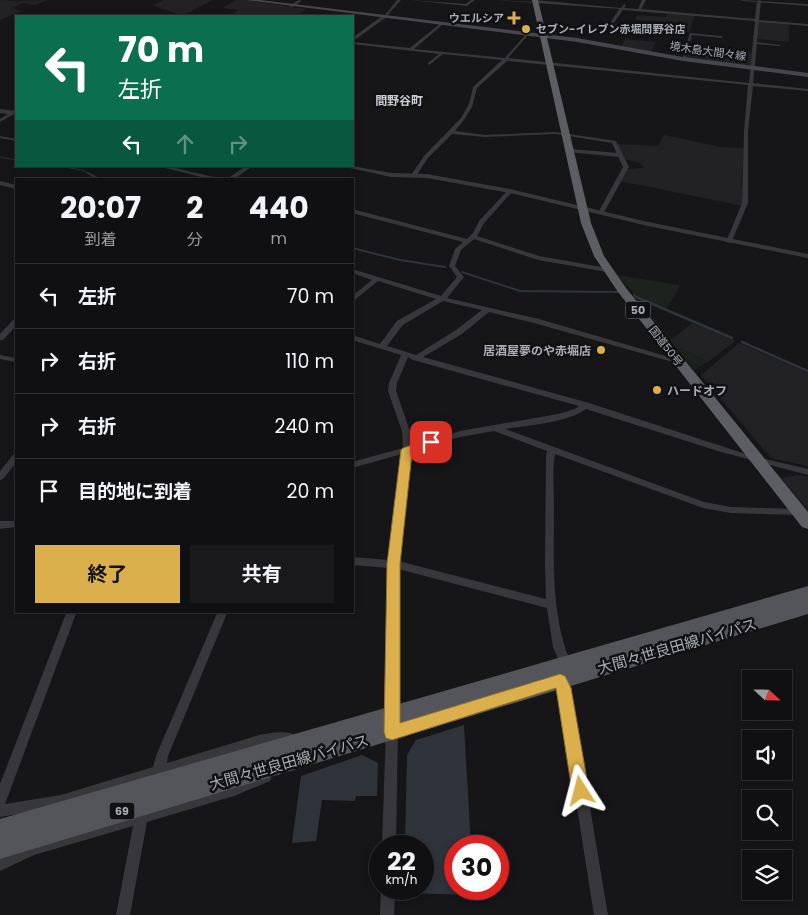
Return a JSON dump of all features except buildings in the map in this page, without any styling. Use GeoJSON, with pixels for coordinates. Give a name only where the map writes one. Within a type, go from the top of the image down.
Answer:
{"type":"FeatureCollection","features":[{"type":"Feature","properties":{"kind":"highway","name":"国道50号"},"geometry":{"type":"LineString","coordinates":[[535,1],[545,36],[583,208],[593,244],[607,270],[808,523]]}},
{"type":"Feature","properties":{"kind":"main road","name":"境木島大間々線"},"geometry":{"type":"LineString","coordinates":[[248,0],[383,18],[545,36],[611,45],[683,59],[808,76]]}},
{"type":"Feature","properties":{"kind":"main road","name":"大間々世良田線バイパス"},"geometry":{"type":"LineString","coordinates":[[0,848],[292,761],[565,663],[808,593]]}},
{"type":"Feature","properties":{"kind":"main road","name":"大間々世良田線バイパス"},"geometry":{"type":"LineString","coordinates":[[0,829],[303,740],[392,724],[560,680],[808,607]]}},
{"type":"Feature","properties":{"kind":"street"},"geometry":{"type":"LineString","coordinates":[[354,40],[383,18],[399,0]]}},
{"type":"Feature","properties":{"kind":"street"},"geometry":{"type":"LineString","coordinates":[[412,0],[468,5],[473,0]]}},
{"type":"Feature","properties":{"kind":"street"},"geometry":{"type":"LineString","coordinates":[[496,0],[535,1],[808,25]]}},
{"type":"Feature","properties":{"kind":"street"},"geometry":{"type":"LineString","coordinates":[[584,5],[588,0]]}},
{"type":"Feature","properties":{"kind":"street"},"geometry":{"type":"LineString","coordinates":[[639,10],[644,0]]}},
{"type":"Feature","properties":{"kind":"street"},"geometry":{"type":"LineString","coordinates":[[742,0],[808,5]]}},
{"type":"Feature","properties":{"kind":"street"},"geometry":{"type":"LineString","coordinates":[[291,6],[300,1]]}},
{"type":"Feature","properties":{"kind":"street"},"geometry":{"type":"LineString","coordinates":[[729,242],[745,203],[746,130],[759,1]]}},
{"type":"Feature","properties":{"kind":"street"},"geometry":{"type":"LineString","coordinates":[[630,27],[612,25],[625,4],[642,5]]}},
{"type":"Feature","properties":{"kind":"street"},"geometry":{"type":"LineString","coordinates":[[411,49],[441,24]]}},
{"type":"Feature","properties":{"kind":"street"},"geometry":{"type":"LineString","coordinates":[[414,175],[423,161],[468,111],[475,88],[505,60],[527,34]]}},
{"type":"Feature","properties":{"kind":"street"},"geometry":{"type":"LineString","coordinates":[[683,59],[691,34],[721,37]]}},
{"type":"Feature","properties":{"kind":"street"},"geometry":{"type":"LineString","coordinates":[[354,42],[551,65],[808,90]]}},
{"type":"Feature","properties":{"kind":"street"},"geometry":{"type":"LineString","coordinates":[[755,43],[778,45]]}},
{"type":"Feature","properties":{"kind":"street"},"geometry":{"type":"LineString","coordinates":[[429,64],[442,53]]}},
{"type":"Feature","properties":{"kind":"street"},"geometry":{"type":"LineString","coordinates":[[0,111],[15,112]]}},
{"type":"Feature","properties":{"kind":"street"},"geometry":{"type":"LineString","coordinates":[[0,121],[15,112]]}},
{"type":"Feature","properties":{"kind":"street"},"geometry":{"type":"LineString","coordinates":[[451,132],[483,136],[566,134],[614,142],[619,155],[625,163],[626,169],[602,213]]}},
{"type":"Feature","properties":{"kind":"street"},"geometry":{"type":"LineString","coordinates":[[0,137],[15,140]]}},
{"type":"Feature","properties":{"kind":"street"},"geometry":{"type":"LineString","coordinates":[[570,150],[619,155]]}},
{"type":"Feature","properties":{"kind":"street"},"geometry":{"type":"LineString","coordinates":[[164,167],[214,178]]}},
{"type":"Feature","properties":{"kind":"street"},"geometry":{"type":"LineString","coordinates":[[231,178],[246,168],[244,167]]}},
{"type":"Feature","properties":{"kind":"street"},"geometry":{"type":"LineString","coordinates":[[349,167],[385,174],[414,175],[510,191],[729,242],[808,256]]}},
{"type":"Feature","properties":{"kind":"street"},"geometry":{"type":"LineString","coordinates":[[0,183],[15,187]]}},
{"type":"Feature","properties":{"kind":"street"},"geometry":{"type":"LineString","coordinates":[[382,348],[400,322],[442,298],[461,277],[452,264],[456,252],[471,239],[481,222],[510,191]]}},
{"type":"Feature","properties":{"kind":"street"},"geometry":{"type":"LineString","coordinates":[[354,212],[471,239],[538,258],[607,270]]}},
{"type":"Feature","properties":{"kind":"street"},"geometry":{"type":"LineString","coordinates":[[354,271],[442,298],[536,321],[669,359],[677,359]]}},
{"type":"Feature","properties":{"kind":"street"},"geometry":{"type":"LineString","coordinates":[[354,298],[377,279]]}},
{"type":"Feature","properties":{"kind":"street"},"geometry":{"type":"LineString","coordinates":[[416,358],[459,332],[487,310]]}},
{"type":"Feature","properties":{"kind":"street"},"geometry":{"type":"LineString","coordinates":[[0,338],[15,323]]}},
{"type":"Feature","properties":{"kind":"street"},"geometry":{"type":"LineString","coordinates":[[354,338],[405,355],[586,405],[761,462],[808,472]]}},
{"type":"Feature","properties":{"kind":"street"},"geometry":{"type":"LineString","coordinates":[[389,835],[393,564],[407,450],[406,430],[392,391],[393,383],[405,355]]}},
{"type":"Feature","properties":{"kind":"street"},"geometry":{"type":"LineString","coordinates":[[0,357],[15,360]]}},
{"type":"Feature","properties":{"kind":"street"},"geometry":{"type":"LineString","coordinates":[[354,464],[446,438],[565,416],[578,411],[586,405]]}},
{"type":"Feature","properties":{"kind":"street"},"geometry":{"type":"LineString","coordinates":[[497,429],[703,505],[731,510],[799,512]]}},
{"type":"Feature","properties":{"kind":"street"},"geometry":{"type":"LineString","coordinates":[[552,450],[550,456],[552,605],[559,651],[565,663]]}},
{"type":"Feature","properties":{"kind":"street"},"geometry":{"type":"LineString","coordinates":[[0,477],[15,458]]}},
{"type":"Feature","properties":{"kind":"street"},"geometry":{"type":"LineString","coordinates":[[0,525],[15,524]]}},
{"type":"Feature","properties":{"kind":"street"},"geometry":{"type":"LineString","coordinates":[[354,560],[393,564],[552,605]]}},
{"type":"Feature","properties":{"kind":"street"},"geometry":{"type":"LineString","coordinates":[[0,801],[71,613]]}},
{"type":"Feature","properties":{"kind":"street"},"geometry":{"type":"LineString","coordinates":[[159,770],[162,756],[222,613]]}},
{"type":"Feature","properties":{"kind":"street"},"geometry":{"type":"LineString","coordinates":[[560,680],[564,688],[602,915]]}},
{"type":"Feature","properties":{"kind":"street"},"geometry":{"type":"LineString","coordinates":[[0,811],[61,801],[259,741],[274,738],[303,740]]}},
{"type":"Feature","properties":{"kind":"street"},"geometry":{"type":"LineString","coordinates":[[0,864],[33,850],[252,784],[292,761]]}},
{"type":"Feature","properties":{"kind":"street"},"geometry":{"type":"LineString","coordinates":[[123,915],[141,816]]}},
{"type":"Feature","properties":{"kind":"street"},"geometry":{"type":"LineString","coordinates":[[387,915],[388,900]]}},
{"type":"Feature","properties":{"kind":"shaded area"},"geometry":{"type":"Polygon","coordinates":[[[0,0],[48,0],[35,5],[24,3],[11,8],[22,11],[0,20],[0,0]]]}},
{"type":"Feature","properties":{"kind":"shaded area"},"geometry":{"type":"Polygon","coordinates":[[[164,0],[213,0],[184,15],[153,5],[164,0]]]}},
{"type":"Feature","properties":{"kind":"shaded area"},"geometry":{"type":"Polygon","coordinates":[[[236,0],[244,0],[306,9],[297,15],[230,15],[238,10],[222,8],[236,0]]]}},
{"type":"Feature","properties":{"kind":"shaded area"},"geometry":{"type":"Polygon","coordinates":[[[668,13],[695,15],[689,32],[661,30],[664,22],[635,20],[637,15],[666,17],[668,13]]]}},
{"type":"Feature","properties":{"kind":"shaded area"},"geometry":{"type":"Polygon","coordinates":[[[759,21],[789,23],[789,42],[757,39],[759,21]]]}},
{"type":"Feature","properties":{"kind":"shaded area"},"geometry":{"type":"Polygon","coordinates":[[[625,39],[655,42],[651,52],[622,46],[625,39]]]}},
{"type":"Feature","properties":{"kind":"shaded area"},"geometry":{"type":"Polygon","coordinates":[[[721,46],[752,52],[751,66],[685,58],[687,51],[719,54],[721,46]]]}},
{"type":"Feature","properties":{"kind":"shaded area"},"geometry":{"type":"Polygon","coordinates":[[[664,135],[720,147],[742,148],[744,150],[741,182],[743,206],[620,181],[628,169],[644,168],[640,163],[624,159],[615,144],[658,146],[664,135]]]}},
{"type":"Feature","properties":{"kind":"shaded area"},"geometry":{"type":"Polygon","coordinates":[[[617,275],[678,285],[679,288],[666,309],[639,299],[617,275]]]}},
{"type":"Feature","properties":{"kind":"shaded area"},"geometry":{"type":"Polygon","coordinates":[[[637,300],[681,349],[708,362],[694,370],[637,300]]]}},
{"type":"Feature","properties":{"kind":"shaded area"},"geometry":{"type":"Polygon","coordinates":[[[692,323],[735,341],[708,362],[681,349],[672,339],[692,323]]]}},
{"type":"Feature","properties":{"kind":"shaded area"},"geometry":{"type":"Polygon","coordinates":[[[739,343],[808,373],[808,466],[771,458],[701,375],[739,343]]]}},
{"type":"Feature","properties":{"kind":"shaded area"},"geometry":{"type":"Polygon","coordinates":[[[799,475],[808,477],[808,510],[781,478],[799,475]]]}},
{"type":"Feature","properties":{"kind":"shaded area"},"geometry":{"type":"Polygon","coordinates":[[[464,725],[470,835],[444,835],[444,894],[434,894],[434,835],[405,835],[407,755],[416,740],[464,725]]]}},
{"type":"Feature","properties":{"kind":"shaded area"},"geometry":{"type":"Polygon","coordinates":[[[362,755],[378,763],[377,796],[356,796],[355,801],[322,800],[316,841],[292,843],[301,776],[362,755]]]}},
{"type":"Feature","properties":{"kind":"waterway"},"geometry":{"type":"LineString","coordinates":[[0,157],[15,160]]}},
{"type":"Feature","properties":{"kind":"waterway"},"geometry":{"type":"LineString","coordinates":[[64,167],[88,173]]}},
{"type":"Feature","properties":{"kind":"waterway"},"geometry":{"type":"LineString","coordinates":[[88,173],[97,178]]}},
{"type":"Feature","properties":{"kind":"waterway"},"geometry":{"type":"LineString","coordinates":[[354,248],[400,260],[445,267]]}},
{"type":"Feature","properties":{"kind":"waterway"},"geometry":{"type":"LineString","coordinates":[[462,272],[520,291],[619,292]]}},
{"type":"Feature","properties":{"kind":"waterway"},"geometry":{"type":"LineString","coordinates":[[636,297],[732,338]]}},
{"type":"Feature","properties":{"kind":"waterway"},"geometry":{"type":"LineString","coordinates":[[742,342],[808,371]]}},
{"type":"Feature","properties":{"kind":"place","name":"ウエルシア"},"geometry":{"type":"Point","coordinates":[514,18]}},
{"type":"Feature","properties":{"kind":"place","name":"セブン-イレブン赤堀間野谷店"},"geometry":{"type":"Point","coordinates":[526,29]}},
{"type":"Feature","properties":{"kind":"place","name":"居酒屋夢のや赤堀店"},"geometry":{"type":"Point","coordinates":[601,350]}},
{"type":"Feature","properties":{"kind":"place","name":"ハードオフ"},"geometry":{"type":"Point","coordinates":[657,390]}},
{"type":"Feature","properties":{"kind":"district","name":"間野谷町"},"geometry":{"type":"Point","coordinates":[399,100]}},
{"type":"Feature","properties":{"kind":"route"},"geometry":{"type":"LineString","coordinates":[[431,442],[407,450],[393,564],[392,732],[560,680],[564,688],[581,791]]}}]}
